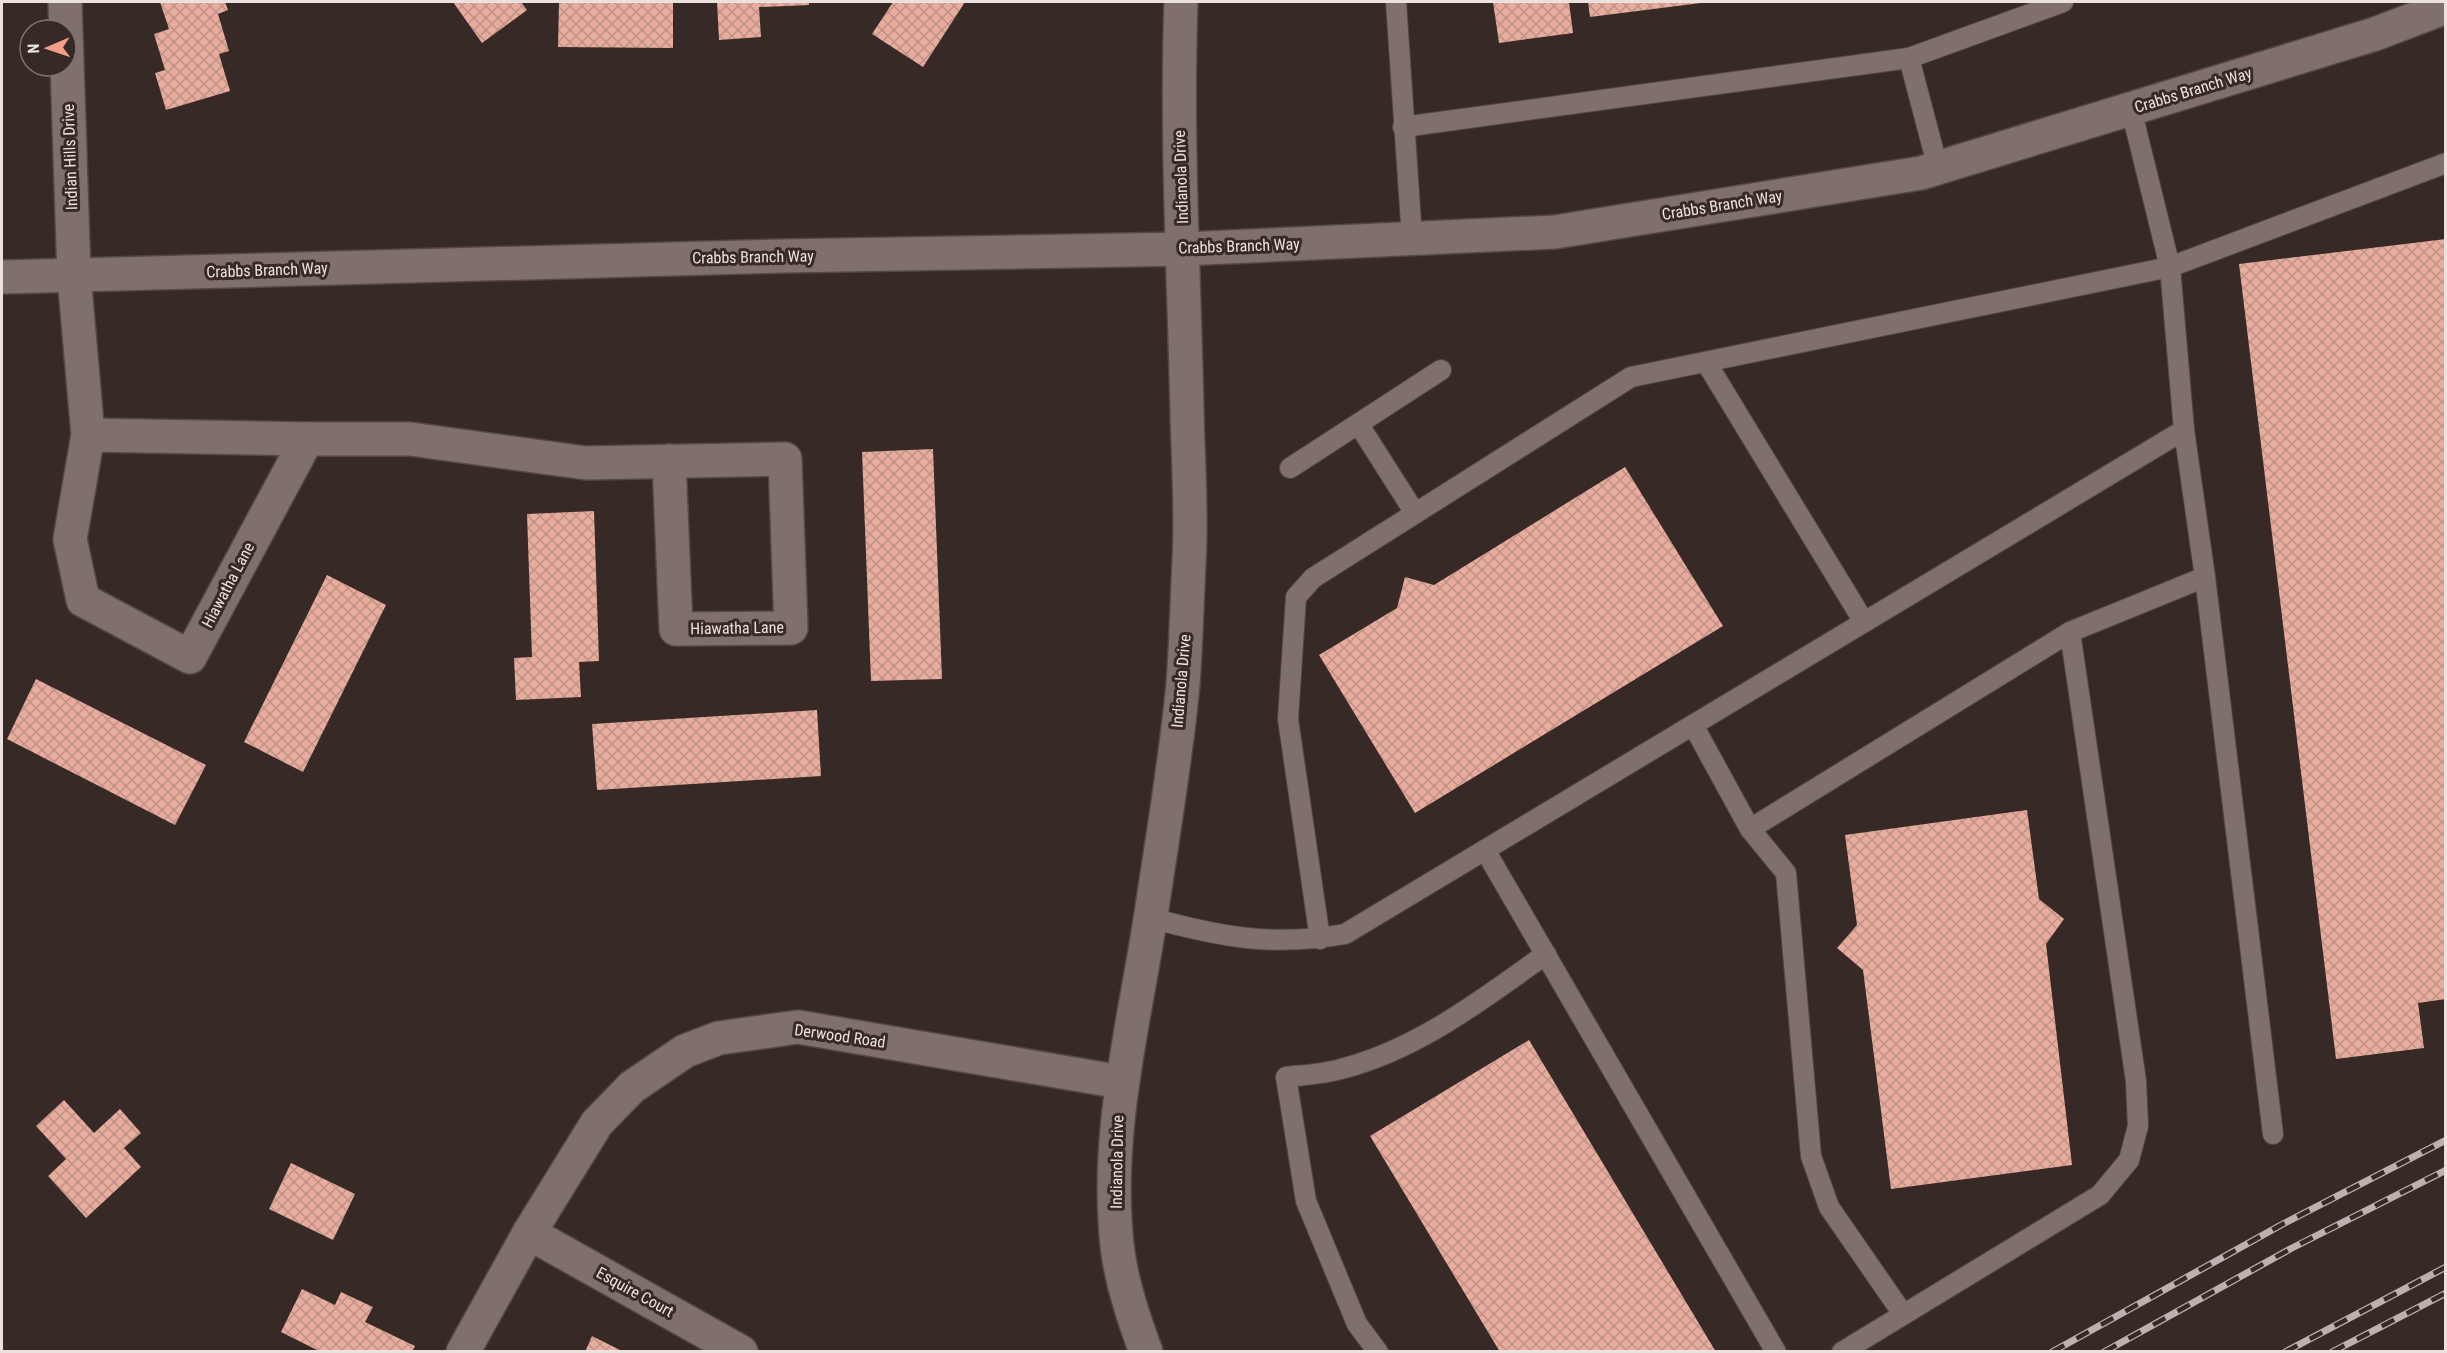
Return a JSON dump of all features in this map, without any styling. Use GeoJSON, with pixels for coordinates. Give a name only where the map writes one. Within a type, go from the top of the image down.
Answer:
{"type":"FeatureCollection","features":[{"type":"Feature","properties":{"kind":"street","name":"Indian Hills Drive"},"geometry":{"type":"LineString","coordinates":[[65,2],[74,276]]}},
{"type":"Feature","properties":{"kind":"street","name":"Indianola Drive"},"geometry":{"type":"LineString","coordinates":[[1146,1352],[1130,1309],[1118,1253],[1115,1196],[1116,1129],[1121,1082],[1151,918],[1174,764],[1183,684],[1190,556],[1183,249],[1179,173],[1181,2]]}},
{"type":"Feature","properties":{"kind":"street","name":"Crabbs Branch Way"},"geometry":{"type":"LineString","coordinates":[[2,277],[783,256],[1183,249],[1555,232],[1921,173],[2375,34],[2445,7]]}},
{"type":"Feature","properties":{"kind":"street","name":"Hiawatha Lane"},"geometry":{"type":"LineString","coordinates":[[74,276],[88,435],[70,539],[83,600],[190,657],[307,439],[410,439],[586,463],[669,461],[785,459],[791,628],[676,629],[669,461]]}},
{"type":"Feature","properties":{"kind":"street"},"geometry":{"type":"LineString","coordinates":[[88,435],[307,439]]}},
{"type":"Feature","properties":{"kind":"street","name":"Derwood Road"},"geometry":{"type":"LineString","coordinates":[[463,1352],[529,1233],[597,1123],[632,1087],[685,1051],[719,1038],[798,1028],[1121,1082]]}},
{"type":"Feature","properties":{"kind":"street","name":"Esquire Court"},"geometry":{"type":"LineString","coordinates":[[529,1233],[741,1352]]}},
{"type":"Feature","properties":{"kind":"lane"},"geometry":{"type":"LineString","coordinates":[[1396,2],[1412,238]]}},
{"type":"Feature","properties":{"kind":"lane"},"geometry":{"type":"LineString","coordinates":[[1403,127],[1909,58],[2063,2]]}},
{"type":"Feature","properties":{"kind":"lane"},"geometry":{"type":"LineString","coordinates":[[1909,58],[1938,168]]}},
{"type":"Feature","properties":{"kind":"lane"},"geometry":{"type":"LineString","coordinates":[[2131,109],[2170,267],[2184,430],[2205,577],[2273,1134]]}},
{"type":"Feature","properties":{"kind":"lane"},"geometry":{"type":"LineString","coordinates":[[1320,939],[1288,719],[1296,597],[1313,578],[1631,377],[2170,267],[2445,163]]}},
{"type":"Feature","properties":{"kind":"lane"},"geometry":{"type":"LineString","coordinates":[[1706,362],[1864,622]]}},
{"type":"Feature","properties":{"kind":"lane"},"geometry":{"type":"LineString","coordinates":[[1290,468],[1442,370]]}},
{"type":"Feature","properties":{"kind":"lane"},"geometry":{"type":"LineString","coordinates":[[1359,425],[1415,513]]}},
{"type":"Feature","properties":{"kind":"lane"},"geometry":{"type":"LineString","coordinates":[[1151,918],[1206,933],[1272,942],[1320,939],[1345,934],[2184,430]]}},
{"type":"Feature","properties":{"kind":"lane"},"geometry":{"type":"LineString","coordinates":[[1750,829],[2070,632],[2205,577]]}},
{"type":"Feature","properties":{"kind":"lane"},"geometry":{"type":"LineString","coordinates":[[1842,1352],[2100,1195],[2129,1160],[2138,1126],[2136,1081],[2070,632]]}},
{"type":"Feature","properties":{"kind":"lane"},"geometry":{"type":"LineString","coordinates":[[1693,725],[1750,829],[1786,873],[1810,1156],[1829,1207],[1904,1314]]}},
{"type":"Feature","properties":{"kind":"lane"},"geometry":{"type":"LineString","coordinates":[[1485,850],[1776,1352]]}},
{"type":"Feature","properties":{"kind":"lane"},"geometry":{"type":"LineString","coordinates":[[1378,1352],[1357,1324],[1306,1201],[1286,1077],[1341,1070],[1407,1045],[1486,996],[1546,954]]}},
{"type":"Feature","properties":{"kind":"building"},"geometry":{"type":"Polygon","coordinates":[[[160,2],[225,2],[228,10],[218,14],[229,51],[219,54],[230,91],[166,110],[155,73],[165,70],[154,34],[169,29],[160,2]]]}},
{"type":"Feature","properties":{"kind":"building"},"geometry":{"type":"Polygon","coordinates":[[[453,2],[521,2],[527,10],[482,43],[453,2]]]}},
{"type":"Feature","properties":{"kind":"building"},"geometry":{"type":"Polygon","coordinates":[[[559,2],[673,2],[673,48],[558,47],[559,2]]]}},
{"type":"Feature","properties":{"kind":"building"},"geometry":{"type":"Polygon","coordinates":[[[717,2],[809,2],[809,5],[759,7],[761,37],[719,40],[717,2]]]}},
{"type":"Feature","properties":{"kind":"building"},"geometry":{"type":"Polygon","coordinates":[[[893,2],[965,2],[923,67],[872,34],[893,2]]]}},
{"type":"Feature","properties":{"kind":"building"},"geometry":{"type":"Polygon","coordinates":[[[1493,2],[1569,2],[1573,33],[1499,43],[1493,2]]]}},
{"type":"Feature","properties":{"kind":"building"},"geometry":{"type":"Polygon","coordinates":[[[1588,2],[1701,2],[1701,3],[1590,17],[1588,2]]]}},
{"type":"Feature","properties":{"kind":"building"},"geometry":{"type":"Polygon","coordinates":[[[2446,239],[2446,999],[2418,1003],[2424,1048],[2336,1059],[2239,264],[2446,239]]]}},
{"type":"Feature","properties":{"kind":"building"},"geometry":{"type":"Polygon","coordinates":[[[933,449],[942,679],[871,681],[862,452],[933,449]]]}},
{"type":"Feature","properties":{"kind":"building"},"geometry":{"type":"Polygon","coordinates":[[[1625,467],[1723,626],[1415,813],[1319,655],[1397,608],[1405,577],[1434,585],[1625,467]]]}},
{"type":"Feature","properties":{"kind":"building"},"geometry":{"type":"Polygon","coordinates":[[[594,511],[599,661],[579,662],[581,697],[516,700],[514,658],[532,657],[527,514],[594,511]]]}},
{"type":"Feature","properties":{"kind":"building"},"geometry":{"type":"Polygon","coordinates":[[[327,575],[386,605],[303,772],[244,742],[327,575]]]}},
{"type":"Feature","properties":{"kind":"building"},"geometry":{"type":"Polygon","coordinates":[[[36,679],[206,765],[175,825],[7,739],[36,679]]]}},
{"type":"Feature","properties":{"kind":"building"},"geometry":{"type":"Polygon","coordinates":[[[817,710],[821,776],[597,790],[592,724],[817,710]]]}},
{"type":"Feature","properties":{"kind":"building"},"geometry":{"type":"Polygon","coordinates":[[[2027,810],[2039,899],[2064,919],[2046,944],[2072,1165],[1891,1189],[1863,970],[1837,948],[1857,925],[1845,835],[2027,810]]]}},
{"type":"Feature","properties":{"kind":"building"},"geometry":{"type":"Polygon","coordinates":[[[1529,1040],[1716,1352],[1500,1352],[1370,1136],[1529,1040]]]}},
{"type":"Feature","properties":{"kind":"building"},"geometry":{"type":"Polygon","coordinates":[[[64,1100],[94,1133],[120,1109],[141,1133],[124,1148],[141,1167],[86,1218],[48,1176],[66,1159],[36,1126],[64,1100]]]}},
{"type":"Feature","properties":{"kind":"building"},"geometry":{"type":"Polygon","coordinates":[[[291,1163],[355,1194],[333,1240],[269,1209],[291,1163]]]}},
{"type":"Feature","properties":{"kind":"building"},"geometry":{"type":"Polygon","coordinates":[[[302,1289],[335,1305],[341,1292],[373,1307],[365,1322],[415,1346],[412,1352],[321,1352],[281,1332],[302,1289]]]}},
{"type":"Feature","properties":{"kind":"building"},"geometry":{"type":"Polygon","coordinates":[[[592,1336],[624,1352],[585,1352],[592,1336]]]}},
{"type":"Feature","properties":{"kind":"railway"},"geometry":{"type":"LineString","coordinates":[[2052,1352],[2281,1225],[2446,1140]]}},
{"type":"Feature","properties":{"kind":"railway"},"geometry":{"type":"LineString","coordinates":[[2104,1352],[2292,1248],[2446,1170]]}},
{"type":"Feature","properties":{"kind":"railway"},"geometry":{"type":"LineString","coordinates":[[2285,1352],[2446,1267]]}},
{"type":"Feature","properties":{"kind":"railway"},"geometry":{"type":"LineString","coordinates":[[2332,1352],[2446,1293]]}}]}
